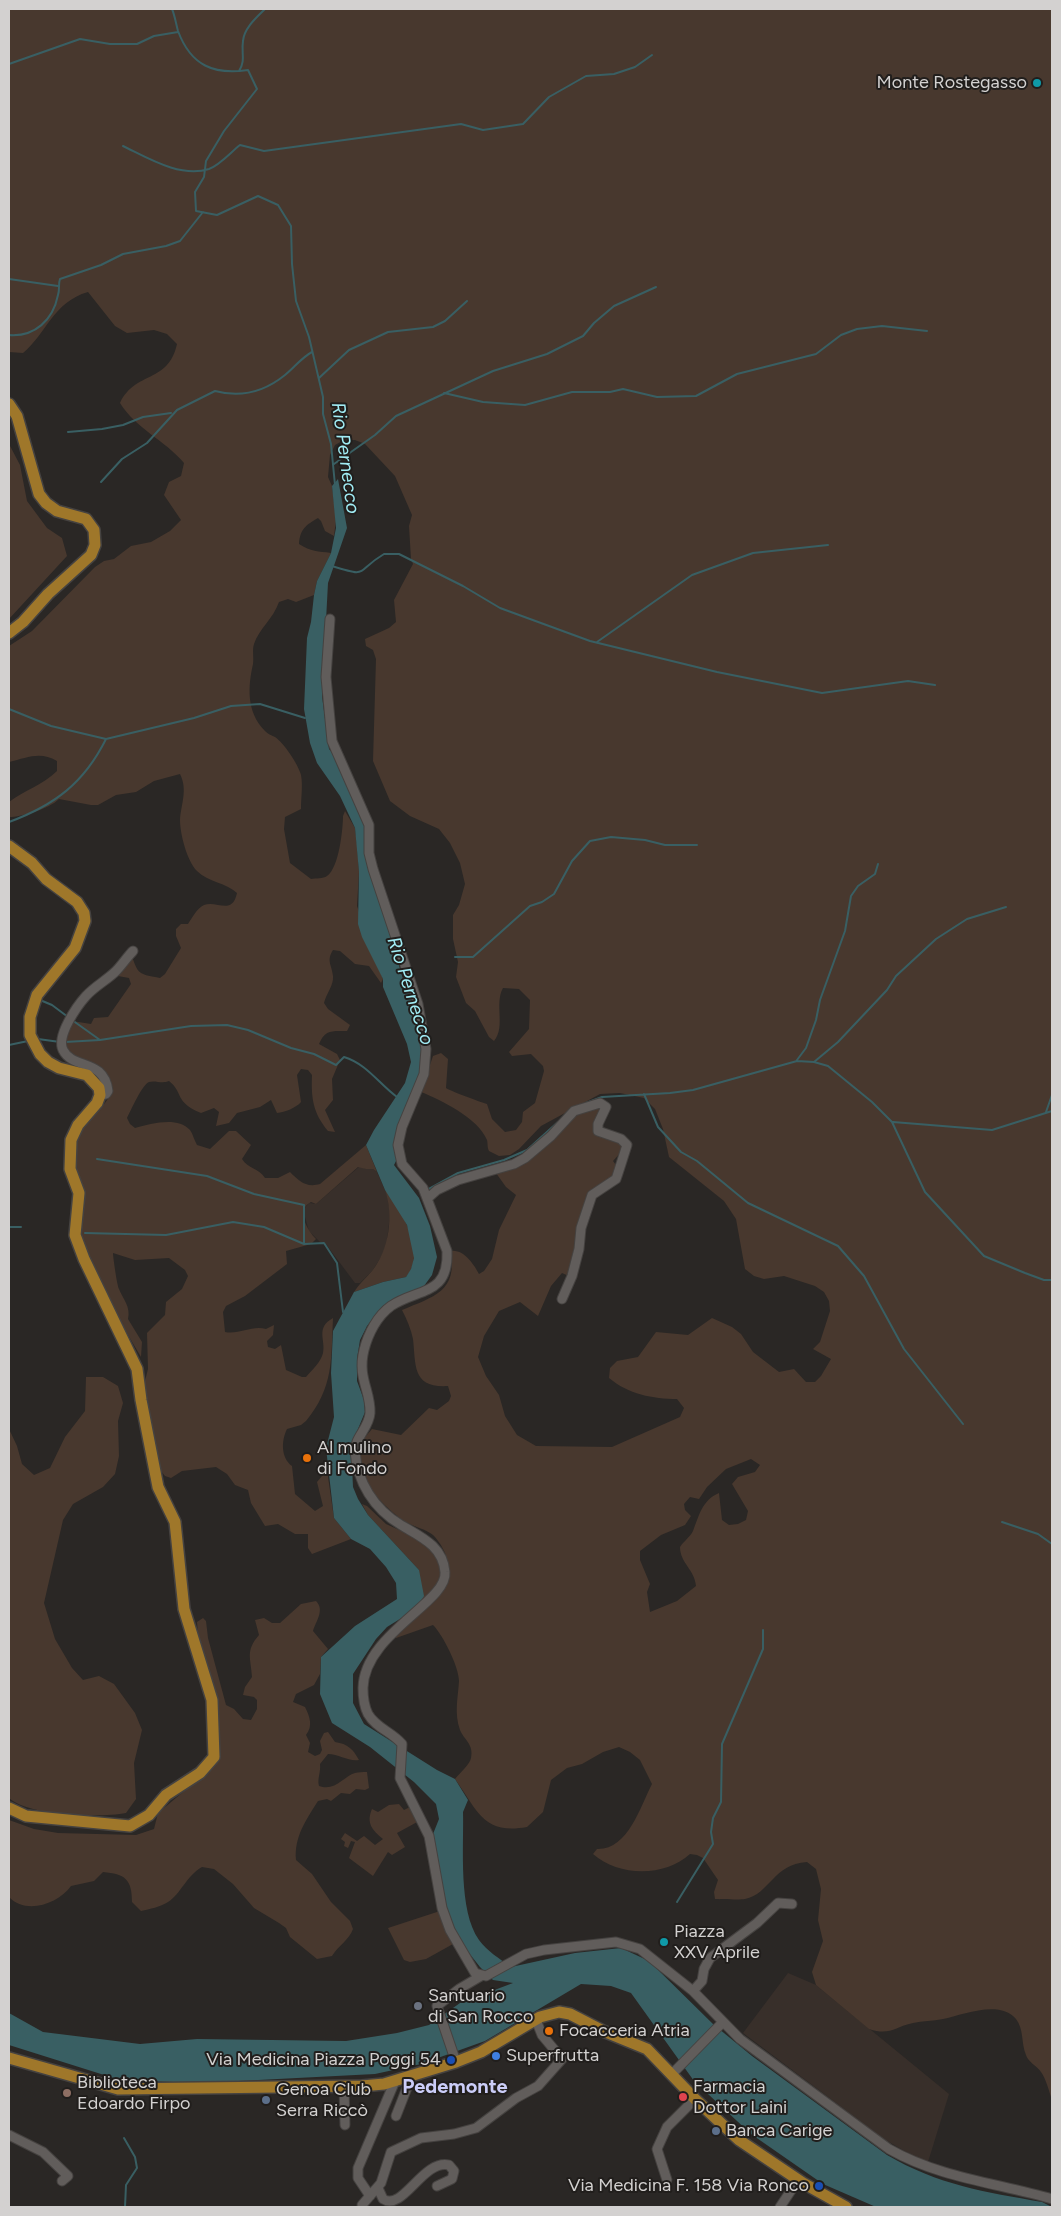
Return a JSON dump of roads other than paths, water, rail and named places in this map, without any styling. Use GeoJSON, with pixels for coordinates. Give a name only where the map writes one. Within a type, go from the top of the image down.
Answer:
{"type":"FeatureCollection","features":[{"type":"Feature","properties":{"kind":"main road"},"geometry":{"type":"LineString","coordinates":[[9,404],[17,416],[39,494],[46,503],[57,511],[86,519],[94,530],[95,545],[92,555],[48,594],[23,622],[9,632]]}},
{"type":"Feature","properties":{"kind":"main road"},"geometry":{"type":"LineString","coordinates":[[9,846],[77,902],[84,913],[85,921],[75,948],[37,995],[31,1009],[30,1035],[40,1054],[48,1062],[59,1068],[87,1075],[96,1082],[100,1095],[97,1103],[78,1124],[71,1140],[70,1169],[79,1194],[74,1235],[138,1369],[141,1400],[158,1487],[175,1522],[184,1609],[212,1700],[214,1757],[200,1773],[166,1795],[149,1815],[130,1826],[26,1816],[9,1808]]}},
{"type":"Feature","properties":{"kind":"main road"},"geometry":{"type":"LineString","coordinates":[[9,2058],[118,2089],[384,2084],[481,2052],[536,2020],[559,2012],[570,2014],[602,2031],[647,2049],[675,2071],[695,2099],[739,2140],[798,2180],[846,2207]]}},
{"type":"Feature","properties":{"kind":"street"},"geometry":{"type":"LineString","coordinates":[[330,619],[326,677],[332,741],[369,825],[369,853],[373,869],[421,1019],[427,1066],[402,1127],[398,1145],[402,1164],[425,1193],[447,1250],[446,1269],[435,1285],[422,1294],[389,1307],[377,1320],[368,1336],[362,1358],[362,1373],[370,1404],[370,1416],[355,1444],[358,1471],[370,1497],[400,1525],[429,1541],[436,1549],[446,1571],[443,1585],[418,1611],[400,1624],[372,1657],[364,1679],[365,1707],[375,1724],[399,1741],[403,1747],[400,1778],[429,1836],[442,1908],[450,1930],[475,1973],[483,1976]]}},
{"type":"Feature","properties":{"kind":"street"},"geometry":{"type":"LineString","coordinates":[[100,1095],[106,1094],[108,1091],[102,1074],[94,1067],[68,1056],[62,1048],[61,1040],[71,1016],[86,996],[115,972],[133,951]]}},
{"type":"Feature","properties":{"kind":"street"},"geometry":{"type":"LineString","coordinates":[[425,1193],[437,1190],[458,1180],[506,1168],[525,1158],[574,1111],[600,1103],[606,1107],[598,1124],[598,1131],[621,1139],[627,1145],[627,1149],[620,1160],[616,1179],[592,1195],[581,1228],[580,1249],[572,1276],[562,1299]]}},
{"type":"Feature","properties":{"kind":"street"},"geometry":{"type":"LineString","coordinates":[[693,1991],[702,1981],[704,1969],[715,1953],[757,1923],[778,1903],[792,1904]]}},
{"type":"Feature","properties":{"kind":"street"},"geometry":{"type":"LineString","coordinates":[[456,2060],[437,2006],[459,1989],[526,1954],[544,1950],[616,1942],[640,1948],[693,1991],[721,2024],[889,2149],[903,2157],[944,2173],[1052,2200]]}},
{"type":"Feature","properties":{"kind":"street"},"geometry":{"type":"LineString","coordinates":[[362,2205],[378,2188],[391,2152],[421,2138],[454,2134],[476,2128],[516,2098],[538,2086],[562,2059],[542,2035],[536,2020]]}},
{"type":"Feature","properties":{"kind":"street"},"geometry":{"type":"LineString","coordinates":[[675,2071],[721,2024]]}},
{"type":"Feature","properties":{"kind":"street"},"geometry":{"type":"LineString","coordinates":[[396,2116],[412,2075]]}},
{"type":"Feature","properties":{"kind":"street"},"geometry":{"type":"LineString","coordinates":[[370,2196],[358,2178],[358,2168],[395,2080]]}},
{"type":"Feature","properties":{"kind":"street"},"geometry":{"type":"LineString","coordinates":[[344,2086],[345,2125]]}},
{"type":"Feature","properties":{"kind":"street"},"geometry":{"type":"LineString","coordinates":[[667,2180],[657,2149],[667,2127],[695,2099]]}},
{"type":"Feature","properties":{"kind":"street"},"geometry":{"type":"LineString","coordinates":[[9,2135],[43,2152],[68,2176],[62,2181]]}},
{"type":"Feature","properties":{"kind":"street"},"geometry":{"type":"LineString","coordinates":[[378,2188],[383,2199],[392,2201],[400,2198],[434,2166],[449,2165],[454,2171],[452,2179],[437,2186]]}},
{"type":"Feature","properties":{"kind":"street"},"geometry":{"type":"LineString","coordinates":[[780,2207],[798,2180]]}},
{"type":"Feature","properties":{"kind":"water"},"geometry":{"type":"Polygon","coordinates":[[[338,479],[347,528],[328,583],[322,696],[329,749],[335,756],[367,826],[372,875],[403,979],[415,1006],[424,1064],[396,1134],[397,1159],[394,1165],[419,1198],[430,1226],[437,1257],[432,1275],[424,1286],[383,1306],[367,1326],[360,1340],[357,1359],[357,1381],[364,1400],[365,1412],[351,1446],[353,1487],[368,1515],[419,1570],[424,1596],[416,1609],[387,1627],[376,1639],[353,1674],[353,1703],[364,1724],[437,1770],[455,1779],[468,1800],[463,1812],[463,1878],[468,1912],[472,1927],[479,1940],[498,1958],[511,1967],[575,1953],[621,1948],[649,1961],[713,2024],[752,2056],[887,2155],[925,2174],[962,2186],[1042,2202],[1052,2207],[876,2207],[823,2184],[751,2134],[694,2081],[631,1993],[611,1986],[581,1984],[485,2041],[421,2064],[375,2074],[200,2083],[120,2080],[9,2045],[9,2013],[43,2032],[140,2044],[197,2039],[346,2041],[397,2033],[429,2025],[460,2003],[513,1983],[493,1980],[465,1948],[452,1924],[446,1906],[433,1834],[439,1819],[436,1804],[414,1782],[370,1747],[332,1723],[320,1694],[321,1657],[355,1626],[397,1599],[396,1583],[386,1567],[370,1549],[351,1539],[334,1518],[326,1448],[334,1417],[331,1373],[333,1331],[354,1292],[383,1282],[406,1277],[411,1269],[414,1258],[407,1225],[385,1190],[366,1145],[405,1083],[411,1062],[407,1044],[383,987],[383,979],[362,937],[358,924],[359,872],[355,828],[340,796],[317,763],[310,743],[304,709],[307,638],[317,581],[331,553],[336,528],[332,486],[338,479]]]}},
{"type":"Feature","properties":{"kind":"waterway","name":"Rio Pernecco"},"geometry":{"type":"LineString","coordinates":[[172,9],[183,43],[197,60],[205,66],[214,69],[225,71],[248,70],[257,89],[224,131],[206,161],[204,177],[195,192],[196,211],[217,215],[258,196],[278,205],[291,226],[292,264],[296,301],[309,337],[323,397],[323,414],[331,444],[335,485]]}},
{"type":"Feature","properties":{"kind":"waterway"},"geometry":{"type":"LineString","coordinates":[[239,71],[243,60],[244,36],[251,23],[265,9]]}},
{"type":"Feature","properties":{"kind":"waterway"},"geometry":{"type":"LineString","coordinates":[[9,64],[80,39],[110,44],[137,44],[154,36],[178,32]]}},
{"type":"Feature","properties":{"kind":"waterway"},"geometry":{"type":"LineString","coordinates":[[123,146],[164,165],[187,171],[198,171],[213,167],[240,145],[264,151],[461,124],[483,130],[523,124],[549,97],[586,76],[614,74],[635,67],[652,55]]}},
{"type":"Feature","properties":{"kind":"waterway"},"geometry":{"type":"LineString","coordinates":[[9,335],[18,335],[35,330],[47,319],[56,304],[60,279],[101,265],[123,254],[166,246],[180,241],[203,212]]}},
{"type":"Feature","properties":{"kind":"waterway"},"geometry":{"type":"LineString","coordinates":[[9,279],[58,286]]}},
{"type":"Feature","properties":{"kind":"waterway"},"geometry":{"type":"LineString","coordinates":[[334,464],[375,435],[396,416],[493,371],[547,354],[583,336],[594,323],[614,306],[656,287]]}},
{"type":"Feature","properties":{"kind":"waterway"},"geometry":{"type":"LineString","coordinates":[[319,378],[349,350],[388,332],[433,327],[445,321],[467,301]]}},
{"type":"Feature","properties":{"kind":"waterway"},"geometry":{"type":"LineString","coordinates":[[444,393],[483,402],[525,405],[572,392],[610,392],[623,389],[657,397],[696,396],[737,374],[816,354],[841,335],[857,329],[882,326],[927,331]]}},
{"type":"Feature","properties":{"kind":"waterway"},"geometry":{"type":"LineString","coordinates":[[101,482],[122,459],[147,443],[177,410],[215,391],[234,394],[252,392],[269,386],[312,352]]}},
{"type":"Feature","properties":{"kind":"waterway"},"geometry":{"type":"LineString","coordinates":[[68,432],[102,429],[123,425],[143,417],[171,413]]}},
{"type":"Feature","properties":{"kind":"waterway"},"geometry":{"type":"LineString","coordinates":[[597,642],[692,575],[753,553],[828,545]]}},
{"type":"Feature","properties":{"kind":"waterway"},"geometry":{"type":"LineString","coordinates":[[332,566],[357,572],[384,554],[399,554],[463,586],[500,608],[590,641],[717,672],[822,693],[908,681],[935,685]]}},
{"type":"Feature","properties":{"kind":"waterway"},"geometry":{"type":"LineString","coordinates":[[9,709],[51,726],[106,739],[194,718],[231,706],[260,704],[305,718]]}},
{"type":"Feature","properties":{"kind":"waterway"},"geometry":{"type":"LineString","coordinates":[[9,822],[40,808],[66,791],[88,768],[106,739]]}},
{"type":"Feature","properties":{"kind":"waterway"},"geometry":{"type":"LineString","coordinates":[[455,957],[473,957],[530,906],[542,902],[554,894],[572,861],[590,841],[611,837],[645,840],[665,845],[697,845]]}},
{"type":"Feature","properties":{"kind":"waterway"},"geometry":{"type":"LineString","coordinates":[[797,1060],[806,1048],[816,1020],[820,1000],[845,931],[851,896],[858,886],[875,874],[878,864]]}},
{"type":"Feature","properties":{"kind":"waterway"},"geometry":{"type":"LineString","coordinates":[[814,1062],[838,1042],[887,990],[896,976],[936,939],[967,919],[1006,907]]}},
{"type":"Feature","properties":{"kind":"waterway"},"geometry":{"type":"LineString","coordinates":[[40,1000],[52,1005],[68,1017]]}},
{"type":"Feature","properties":{"kind":"waterway"},"geometry":{"type":"LineString","coordinates":[[72,1020],[100,1040]]}},
{"type":"Feature","properties":{"kind":"waterway"},"geometry":{"type":"LineString","coordinates":[[65,1042],[100,1040],[191,1026],[227,1025],[248,1030],[291,1048],[314,1054],[336,1065],[344,1057],[352,1060],[366,1069],[397,1097]]}},
{"type":"Feature","properties":{"kind":"waterway"},"geometry":{"type":"LineString","coordinates":[[38,1039],[60,1042]]}},
{"type":"Feature","properties":{"kind":"waterway"},"geometry":{"type":"LineString","coordinates":[[9,1045],[28,1041]]}},
{"type":"Feature","properties":{"kind":"waterway"},"geometry":{"type":"LineString","coordinates":[[586,1103],[602,1097],[693,1090],[797,1061],[814,1062],[828,1066],[872,1102],[892,1122],[925,1192],[984,1256],[1044,1280],[1052,1280]]}},
{"type":"Feature","properties":{"kind":"waterway"},"geometry":{"type":"LineString","coordinates":[[644,1094],[658,1127],[681,1152],[697,1161],[748,1203],[838,1246],[864,1276],[904,1349],[963,1424]]}},
{"type":"Feature","properties":{"kind":"waterway"},"geometry":{"type":"LineString","coordinates":[[1046,1112],[1052,1095]]}},
{"type":"Feature","properties":{"kind":"waterway"},"geometry":{"type":"LineString","coordinates":[[893,1122],[992,1130],[1052,1111]]}},
{"type":"Feature","properties":{"kind":"waterway"},"geometry":{"type":"LineString","coordinates":[[427,1190],[458,1173],[504,1160],[527,1150],[558,1122]]}},
{"type":"Feature","properties":{"kind":"waterway"},"geometry":{"type":"LineString","coordinates":[[97,1159],[207,1176],[254,1194],[304,1205],[304,1243]]}},
{"type":"Feature","properties":{"kind":"waterway"},"geometry":{"type":"LineString","coordinates":[[85,1233],[166,1235],[233,1222],[264,1227],[304,1244],[324,1243],[337,1263],[343,1312]]}},
{"type":"Feature","properties":{"kind":"waterway"},"geometry":{"type":"LineString","coordinates":[[9,1227],[21,1227]]}},
{"type":"Feature","properties":{"kind":"waterway"},"geometry":{"type":"LineString","coordinates":[[1002,1522],[1038,1534],[1052,1544]]}},
{"type":"Feature","properties":{"kind":"waterway"},"geometry":{"type":"LineString","coordinates":[[677,1902],[713,1844],[711,1832],[713,1818],[721,1802],[722,1744],[763,1649],[763,1630]]}},
{"type":"Feature","properties":{"kind":"waterway"},"geometry":{"type":"LineString","coordinates":[[124,2138],[135,2157],[137,2168],[126,2185],[125,2207]]}},
{"type":"Feature","properties":{"kind":"place","name":"Monte Rostegasso"},"geometry":{"type":"Point","coordinates":[1037,83]}},
{"type":"Feature","properties":{"kind":"place","name":"Al mulino di Fondo"},"geometry":{"type":"Point","coordinates":[307,1458]}},
{"type":"Feature","properties":{"kind":"place","name":"Piazza XXV Aprile"},"geometry":{"type":"Point","coordinates":[664,1942]}},
{"type":"Feature","properties":{"kind":"place","name":"Santuario di San Rocco"},"geometry":{"type":"Point","coordinates":[418,2006]}},
{"type":"Feature","properties":{"kind":"place","name":"Focacceria Atria"},"geometry":{"type":"Point","coordinates":[549,2031]}},
{"type":"Feature","properties":{"kind":"place","name":"Superfrutta"},"geometry":{"type":"Point","coordinates":[496,2056]}},
{"type":"Feature","properties":{"kind":"place","name":"Via Medicina Piazza Poggi 54"},"geometry":{"type":"Point","coordinates":[451,2060]}},
{"type":"Feature","properties":{"kind":"place","name":"Biblioteca Edoardo Firpo"},"geometry":{"type":"Point","coordinates":[67,2093]}},
{"type":"Feature","properties":{"kind":"place","name":"Farmacia Dottor Laini"},"geometry":{"type":"Point","coordinates":[683,2097]}},
{"type":"Feature","properties":{"kind":"place","name":"Genoa Club Serra Riccò"},"geometry":{"type":"Point","coordinates":[266,2100]}},
{"type":"Feature","properties":{"kind":"place","name":"Banca Carige"},"geometry":{"type":"Point","coordinates":[716,2131]}},
{"type":"Feature","properties":{"kind":"place","name":"Via Medicina F. 158 Via Ronco"},"geometry":{"type":"Point","coordinates":[819,2186]}},
{"type":"Feature","properties":{"kind":"district","name":"Pedemonte"},"geometry":{"type":"Point","coordinates":[455,2087]}}]}
